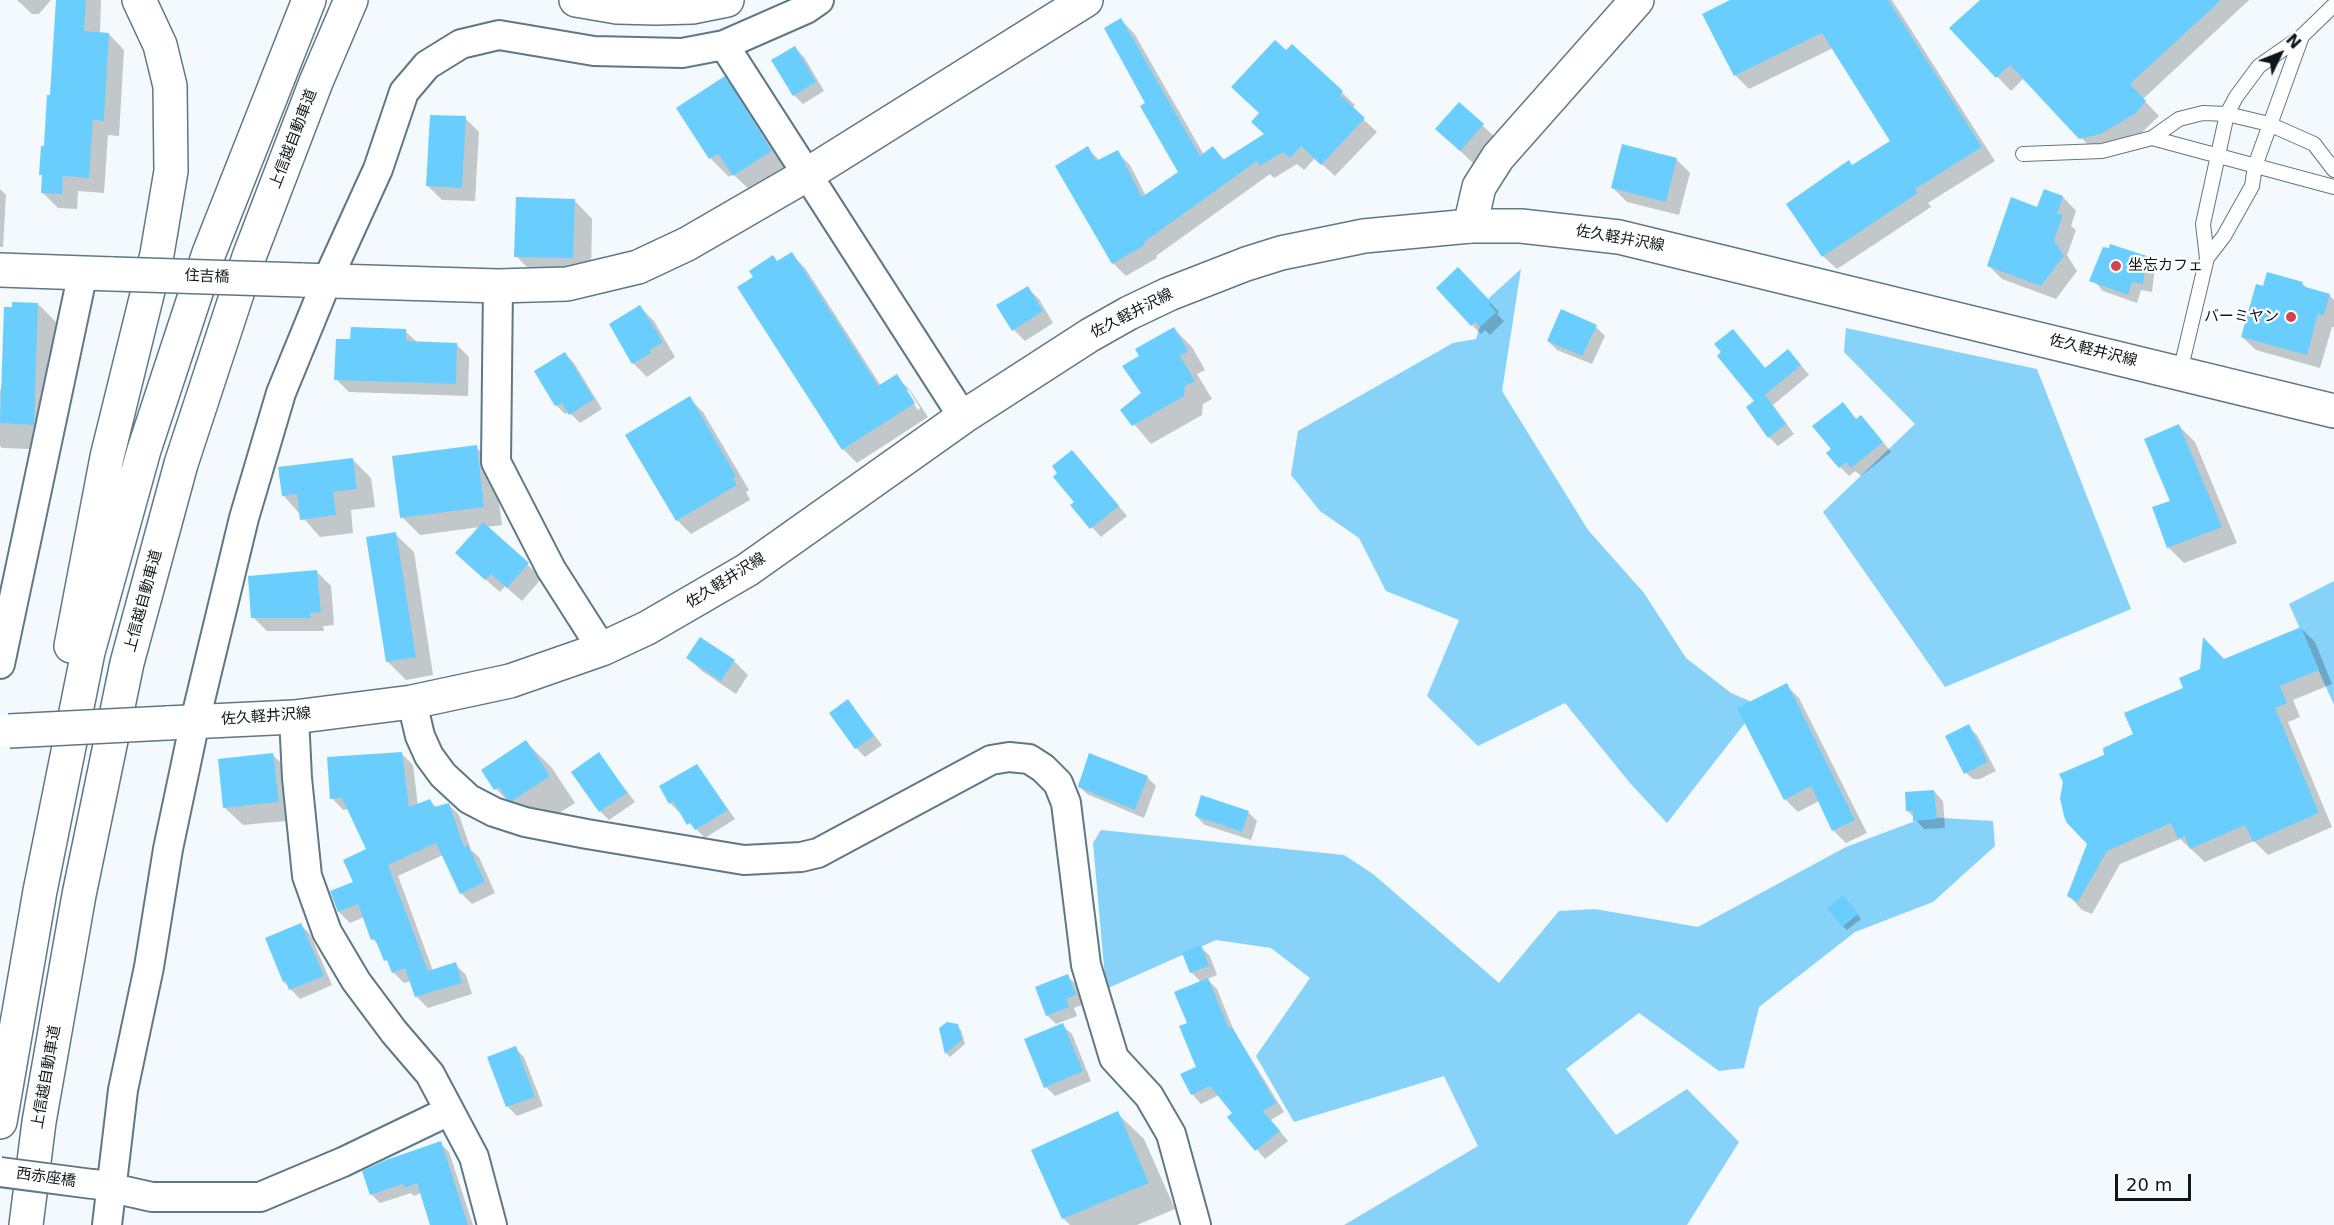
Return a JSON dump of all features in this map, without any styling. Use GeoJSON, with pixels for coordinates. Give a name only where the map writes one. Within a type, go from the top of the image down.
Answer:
{"type":"FeatureCollection","features":[{"type":"Feature","properties":{"kind":"main road"},"geometry":{"type":"LineString","coordinates":[[40,891],[73,628],[107,457],[157,254],[171,171],[170,86],[160,45],[139,0]]}},
{"type":"Feature","properties":{"kind":"main road"},"geometry":{"type":"LineString","coordinates":[[0,1122],[40,891],[88,652],[144,450],[209,253],[309,0]]}},
{"type":"Feature","properties":{"kind":"main road","name":"上信越自動車道"},"geometry":{"type":"LineString","coordinates":[[26,1225],[39,1122],[77,907],[127,663],[181,464],[249,257],[316,82],[351,0]]}},
{"type":"Feature","properties":{"kind":"main road"},"geometry":{"type":"LineString","coordinates":[[249,257],[364,0]]}},
{"type":"Feature","properties":{"kind":"main road"},"geometry":{"type":"LineString","coordinates":[[576,0],[617,7],[656,8],[692,7],[727,0]]}},
{"type":"Feature","properties":{"kind":"main road","name":"住吉橋"},"geometry":{"type":"LineString","coordinates":[[0,270],[313,282],[498,286],[567,284],[638,267],[687,244],[808,174],[1086,0]]}},
{"type":"Feature","properties":{"kind":"main road"},"geometry":{"type":"LineString","coordinates":[[1470,226],[1479,188],[1498,157],[1619,6]]}},
{"type":"Feature","properties":{"kind":"main road","name":"佐久軽井沢線"},"geometry":{"type":"LineString","coordinates":[[4,732],[294,717],[412,702],[510,681],[602,649],[684,608],[747,570],[963,417],[1089,335],[1139,308],[1208,278],[1281,253],[1364,236],[1470,226],[1521,226],[1619,237],[2334,411]]}},
{"type":"Feature","properties":{"kind":"street"},"geometry":{"type":"LineString","coordinates":[[107,1225],[101,1186],[149,967],[168,849],[181,722],[313,282],[378,169],[404,92],[427,65],[461,44],[499,35],[594,51],[682,52],[724,45],[806,9],[819,0]]}},
{"type":"Feature","properties":{"kind":"street"},"geometry":{"type":"LineString","coordinates":[[724,45],[963,417]]}},
{"type":"Feature","properties":{"kind":"street"},"geometry":{"type":"LineString","coordinates":[[0,664],[98,273]]}},
{"type":"Feature","properties":{"kind":"street"},"geometry":{"type":"LineString","coordinates":[[498,286],[496,462],[551,569],[602,649]]}},
{"type":"Feature","properties":{"kind":"street"},"geometry":{"type":"LineString","coordinates":[[412,702],[420,736],[438,769],[469,799],[494,812],[525,822],[587,834],[744,860],[801,857],[818,852],[991,760],[1009,757],[1029,759],[1043,768],[1058,783],[1066,803],[1086,965],[1114,1058],[1149,1096],[1171,1134],[1196,1225]]}},
{"type":"Feature","properties":{"kind":"street"},"geometry":{"type":"LineString","coordinates":[[294,717],[297,778],[307,876],[327,932],[356,981],[394,1032],[430,1074],[474,1157],[492,1225]]}},
{"type":"Feature","properties":{"kind":"street","name":"西赤座橋"},"geometry":{"type":"LineString","coordinates":[[0,1172],[101,1186],[152,1197],[260,1197],[353,1158],[449,1111]]}},
{"type":"Feature","properties":{"kind":"lane"},"geometry":{"type":"LineString","coordinates":[[2180,372],[2207,258],[2203,224],[2227,114],[2236,97],[2259,66],[2302,36],[2334,6]]}},
{"type":"Feature","properties":{"kind":"lane"},"geometry":{"type":"LineString","coordinates":[[2207,258],[2224,236],[2252,186],[2255,166],[2269,124],[2302,36]]}},
{"type":"Feature","properties":{"kind":"lane"},"geometry":{"type":"LineString","coordinates":[[2024,154],[2102,151],[2152,138],[2179,119],[2203,113],[2227,114],[2269,124],[2314,144],[2334,170]]}},
{"type":"Feature","properties":{"kind":"lane"},"geometry":{"type":"LineString","coordinates":[[2152,138],[2334,187]]}},
{"type":"Feature","properties":{"kind":"shaded area"},"geometry":{"type":"Polygon","coordinates":[[[1521,269],[1502,391],[1588,530],[1644,593],[1686,658],[1731,693],[1759,705],[1667,823],[1630,783],[1565,703],[1478,746],[1427,696],[1459,620],[1386,591],[1359,538],[1320,511],[1291,475],[1298,431],[1453,343],[1476,339],[1489,298],[1521,269]]]}},
{"type":"Feature","properties":{"kind":"shaded area"},"geometry":{"type":"Polygon","coordinates":[[[1846,328],[2037,369],[2131,609],[1945,687],[1823,512],[1915,424],[1844,352],[1846,328]]]}},
{"type":"Feature","properties":{"kind":"shaded area"},"geometry":{"type":"Polygon","coordinates":[[[2334,581],[2334,705],[2289,604],[2334,581]]]}},
{"type":"Feature","properties":{"kind":"shaded area"},"geometry":{"type":"Polygon","coordinates":[[[1926,817],[1993,821],[1995,846],[1933,902],[1855,932],[1759,1007],[1744,1068],[1719,1071],[1639,1013],[1566,1069],[1616,1135],[1687,1089],[1739,1142],[1687,1225],[1344,1225],[1478,1146],[1444,1076],[1294,1122],[1256,1056],[1310,978],[1271,948],[1216,940],[1106,989],[1093,843],[1101,830],[1344,855],[1373,874],[1499,983],[1559,911],[1595,909],[1698,927],[1846,847],[1926,817]]]}},
{"type":"Feature","properties":{"kind":"building"},"geometry":{"type":"Polygon","coordinates":[[[56,0],[86,0],[84,31],[109,33],[104,121],[93,120],[89,178],[63,176],[62,194],[41,193],[42,175],[39,175],[41,146],[44,146],[47,95],[50,95],[56,0]]]}},
{"type":"Feature","properties":{"kind":"building"},"geometry":{"type":"Polygon","coordinates":[[[1730,0],[1888,0],[1982,147],[1915,189],[1918,193],[1822,257],[1786,204],[1849,160],[1852,165],[1890,141],[1822,33],[1734,76],[1702,14],[1730,0]]]}},
{"type":"Feature","properties":{"kind":"building"},"geometry":{"type":"Polygon","coordinates":[[[1980,0],[2221,0],[2130,84],[2146,101],[2135,114],[2100,134],[2079,139],[2010,65],[1996,78],[1949,28],[1980,0]]]}},
{"type":"Feature","properties":{"kind":"building"},"geometry":{"type":"Polygon","coordinates":[[[1121,18],[1200,156],[1213,146],[1223,160],[1264,134],[1251,122],[1259,113],[1231,87],[1275,40],[1286,50],[1292,44],[1343,91],[1340,95],[1365,118],[1321,165],[1301,146],[1290,158],[1283,152],[1260,166],[1257,161],[1144,242],[1145,245],[1112,264],[1055,166],[1088,146],[1096,161],[1118,150],[1142,197],[1178,172],[1140,106],[1145,103],[1104,28],[1121,18]]]}},
{"type":"Feature","properties":{"kind":"building"},"geometry":{"type":"Polygon","coordinates":[[[795,46],[816,82],[793,96],[771,60],[795,46]]]}},
{"type":"Feature","properties":{"kind":"building"},"geometry":{"type":"Polygon","coordinates":[[[725,76],[772,151],[733,176],[718,154],[709,159],[676,108],[725,76]]]}},
{"type":"Feature","properties":{"kind":"building"},"geometry":{"type":"Polygon","coordinates":[[[1459,102],[1484,124],[1460,151],[1435,129],[1459,102]]]}},
{"type":"Feature","properties":{"kind":"building"},"geometry":{"type":"Polygon","coordinates":[[[430,115],[466,116],[462,188],[426,186],[430,115]]]}},
{"type":"Feature","properties":{"kind":"building"},"geometry":{"type":"Polygon","coordinates":[[[1622,144],[1677,158],[1666,202],[1611,188],[1622,144]]]}},
{"type":"Feature","properties":{"kind":"building"},"geometry":{"type":"Polygon","coordinates":[[[2044,189],[2063,196],[2057,214],[2063,215],[2054,240],[2064,256],[2041,286],[1987,266],[2011,197],[2037,207],[2044,189]]]}},
{"type":"Feature","properties":{"kind":"building"},"geometry":{"type":"Polygon","coordinates":[[[516,197],[575,199],[573,258],[514,257],[516,197]]]}},
{"type":"Feature","properties":{"kind":"building"},"geometry":{"type":"Polygon","coordinates":[[[2110,244],[2147,256],[2143,284],[2132,282],[2128,295],[2089,281],[2103,247],[2109,248],[2110,244]]]}},
{"type":"Feature","properties":{"kind":"building"},"geometry":{"type":"Polygon","coordinates":[[[792,252],[878,386],[897,374],[915,403],[842,450],[737,287],[753,277],[749,271],[773,255],[777,261],[792,252]]]}},
{"type":"Feature","properties":{"kind":"building"},"geometry":{"type":"Polygon","coordinates":[[[1458,267],[1491,302],[1489,304],[1496,312],[1480,327],[1475,322],[1471,326],[1436,288],[1458,267]]]}},
{"type":"Feature","properties":{"kind":"building"},"geometry":{"type":"Polygon","coordinates":[[[2267,272],[2303,282],[2302,286],[2330,294],[2324,315],[2318,314],[2307,355],[2241,337],[2256,284],[2263,286],[2267,272]]]}},
{"type":"Feature","properties":{"kind":"building"},"geometry":{"type":"Polygon","coordinates":[[[1028,286],[1043,311],[1012,331],[996,305],[1028,286]]]}},
{"type":"Feature","properties":{"kind":"building"},"geometry":{"type":"Polygon","coordinates":[[[12,302],[38,303],[34,425],[0,423],[4,307],[12,307],[12,302]]]}},
{"type":"Feature","properties":{"kind":"building"},"geometry":{"type":"Polygon","coordinates":[[[640,305],[663,342],[650,350],[651,353],[632,364],[609,324],[640,305]]]}},
{"type":"Feature","properties":{"kind":"building"},"geometry":{"type":"Polygon","coordinates":[[[1561,309],[1597,325],[1582,356],[1547,341],[1561,309]]]}},
{"type":"Feature","properties":{"kind":"building"},"geometry":{"type":"Polygon","coordinates":[[[351,327],[406,329],[406,341],[457,343],[456,384],[334,380],[336,339],[350,339],[351,327]]]}},
{"type":"Feature","properties":{"kind":"building"},"geometry":{"type":"Polygon","coordinates":[[[1174,327],[1188,351],[1180,356],[1195,381],[1185,386],[1184,396],[1132,426],[1120,410],[1141,393],[1122,366],[1139,356],[1135,349],[1174,327]]]}},
{"type":"Feature","properties":{"kind":"building"},"geometry":{"type":"Polygon","coordinates":[[[1733,329],[1765,368],[1788,349],[1801,365],[1765,395],[1786,424],[1768,438],[1746,407],[1754,401],[1717,356],[1721,352],[1714,344],[1733,329]]]}},
{"type":"Feature","properties":{"kind":"building"},"geometry":{"type":"Polygon","coordinates":[[[565,352],[594,399],[569,415],[562,403],[555,406],[534,371],[565,352]]]}},
{"type":"Feature","properties":{"kind":"building"},"geometry":{"type":"Polygon","coordinates":[[[690,396],[736,476],[733,478],[737,485],[676,521],[625,435],[690,396]]]}},
{"type":"Feature","properties":{"kind":"building"},"geometry":{"type":"Polygon","coordinates":[[[1843,402],[1856,419],[1861,415],[1883,442],[1851,468],[1846,462],[1839,468],[1826,453],[1831,449],[1812,426],[1843,402]]]}},
{"type":"Feature","properties":{"kind":"building"},"geometry":{"type":"Polygon","coordinates":[[[2179,424],[2222,527],[2167,548],[2152,507],[2170,501],[2144,439],[2179,424]]]}},
{"type":"Feature","properties":{"kind":"building"},"geometry":{"type":"Polygon","coordinates":[[[477,445],[484,507],[400,518],[392,456],[477,445]]]}},
{"type":"Feature","properties":{"kind":"building"},"geometry":{"type":"Polygon","coordinates":[[[1072,450],[1119,506],[1090,529],[1070,505],[1074,502],[1053,477],[1057,473],[1052,466],[1072,450]]]}},
{"type":"Feature","properties":{"kind":"building"},"geometry":{"type":"Polygon","coordinates":[[[353,458],[357,489],[333,492],[336,515],[300,520],[297,494],[282,496],[278,467],[353,458]]]}},
{"type":"Feature","properties":{"kind":"building"},"geometry":{"type":"Polygon","coordinates":[[[483,522],[529,563],[507,588],[491,574],[485,580],[455,553],[483,522]]]}},
{"type":"Feature","properties":{"kind":"building"},"geometry":{"type":"Polygon","coordinates":[[[396,532],[416,657],[386,662],[366,537],[396,532]]]}},
{"type":"Feature","properties":{"kind":"building"},"geometry":{"type":"Polygon","coordinates":[[[317,570],[321,612],[310,613],[311,618],[251,618],[248,576],[317,570]]]}},
{"type":"Feature","properties":{"kind":"building"},"geometry":{"type":"Polygon","coordinates":[[[2301,627],[2319,670],[2280,686],[2287,703],[2275,708],[2319,813],[2253,842],[2245,825],[2190,849],[2185,836],[2178,839],[2171,823],[2107,851],[2078,902],[2067,896],[2087,844],[2067,823],[2064,816],[2060,798],[2063,782],[2059,774],[2104,755],[2103,748],[2133,734],[2124,713],[2183,688],[2179,678],[2200,669],[2203,637],[2224,659],[2301,627]]]}},
{"type":"Feature","properties":{"kind":"building"},"geometry":{"type":"Polygon","coordinates":[[[700,637],[735,660],[721,681],[686,658],[700,637]]]}},
{"type":"Feature","properties":{"kind":"building"},"geometry":{"type":"Polygon","coordinates":[[[1787,683],[1855,820],[1832,831],[1811,786],[1784,800],[1737,708],[1787,683]]]}},
{"type":"Feature","properties":{"kind":"building"},"geometry":{"type":"Polygon","coordinates":[[[848,699],[874,736],[855,749],[829,713],[848,699]]]}},
{"type":"Feature","properties":{"kind":"building"},"geometry":{"type":"Polygon","coordinates":[[[1969,724],[1988,762],[1964,774],[1945,736],[1969,724]]]}},
{"type":"Feature","properties":{"kind":"building"},"geometry":{"type":"Polygon","coordinates":[[[526,740],[550,776],[512,801],[507,799],[499,787],[494,790],[481,770],[526,740]]]}},
{"type":"Feature","properties":{"kind":"building"},"geometry":{"type":"Polygon","coordinates":[[[402,752],[409,807],[430,799],[434,807],[449,803],[464,847],[468,845],[485,882],[460,894],[436,843],[388,865],[428,971],[456,962],[462,983],[415,997],[405,968],[392,973],[375,939],[371,940],[358,904],[338,912],[330,891],[353,882],[343,860],[366,849],[342,798],[330,799],[327,757],[402,752]]]}},
{"type":"Feature","properties":{"kind":"building"},"geometry":{"type":"Polygon","coordinates":[[[599,752],[627,793],[599,812],[571,772],[599,752]]]}},
{"type":"Feature","properties":{"kind":"building"},"geometry":{"type":"Polygon","coordinates":[[[273,753],[279,802],[223,808],[218,759],[273,753]]]}},
{"type":"Feature","properties":{"kind":"building"},"geometry":{"type":"Polygon","coordinates":[[[1089,753],[1148,776],[1135,810],[1078,787],[1089,753]]]}},
{"type":"Feature","properties":{"kind":"building"},"geometry":{"type":"Polygon","coordinates":[[[697,764],[728,810],[695,830],[690,823],[687,825],[673,801],[669,804],[659,786],[697,764]]]}},
{"type":"Feature","properties":{"kind":"building"},"geometry":{"type":"Polygon","coordinates":[[[1934,790],[1937,819],[1913,821],[1913,811],[1906,811],[1905,792],[1934,790]]]}},
{"type":"Feature","properties":{"kind":"building"},"geometry":{"type":"Polygon","coordinates":[[[1201,795],[1249,811],[1242,832],[1195,816],[1201,795]]]}},
{"type":"Feature","properties":{"kind":"building"},"geometry":{"type":"Polygon","coordinates":[[[1843,895],[1858,914],[1842,927],[1827,908],[1843,895]]]}},
{"type":"Feature","properties":{"kind":"building"},"geometry":{"type":"Polygon","coordinates":[[[301,923],[324,976],[289,990],[286,981],[283,982],[265,938],[301,923]]]}},
{"type":"Feature","properties":{"kind":"building"},"geometry":{"type":"Polygon","coordinates":[[[1201,945],[1209,966],[1190,973],[1182,953],[1201,945]]]}},
{"type":"Feature","properties":{"kind":"building"},"geometry":{"type":"Polygon","coordinates":[[[1068,974],[1076,995],[1066,999],[1069,1007],[1046,1016],[1035,987],[1068,974]]]}},
{"type":"Feature","properties":{"kind":"building"},"geometry":{"type":"Polygon","coordinates":[[[1208,978],[1229,1029],[1232,1027],[1276,1103],[1263,1111],[1280,1131],[1255,1151],[1227,1117],[1232,1113],[1210,1086],[1191,1095],[1180,1074],[1196,1067],[1179,1026],[1187,1023],[1174,992],[1208,978]]]}},
{"type":"Feature","properties":{"kind":"building"},"geometry":{"type":"Polygon","coordinates":[[[947,1022],[958,1024],[962,1040],[945,1054],[939,1028],[947,1022]]]}},
{"type":"Feature","properties":{"kind":"building"},"geometry":{"type":"Polygon","coordinates":[[[1063,1023],[1083,1071],[1044,1088],[1024,1039],[1063,1023]]]}},
{"type":"Feature","properties":{"kind":"building"},"geometry":{"type":"Polygon","coordinates":[[[516,1046],[535,1097],[506,1107],[487,1057],[516,1046]]]}},
{"type":"Feature","properties":{"kind":"building"},"geometry":{"type":"Polygon","coordinates":[[[1118,1111],[1149,1183],[1062,1219],[1031,1150],[1118,1111]]]}},
{"type":"Feature","properties":{"kind":"building"},"geometry":{"type":"Polygon","coordinates":[[[441,1141],[468,1225],[430,1225],[417,1183],[404,1188],[403,1184],[370,1195],[362,1171],[441,1141]]]}},
{"type":"Feature","properties":{"kind":"place","name":"坐忘カフェ"},"geometry":{"type":"Point","coordinates":[2116,266]}},
{"type":"Feature","properties":{"kind":"place","name":"バーミヤン"},"geometry":{"type":"Point","coordinates":[2291,317]}}]}
